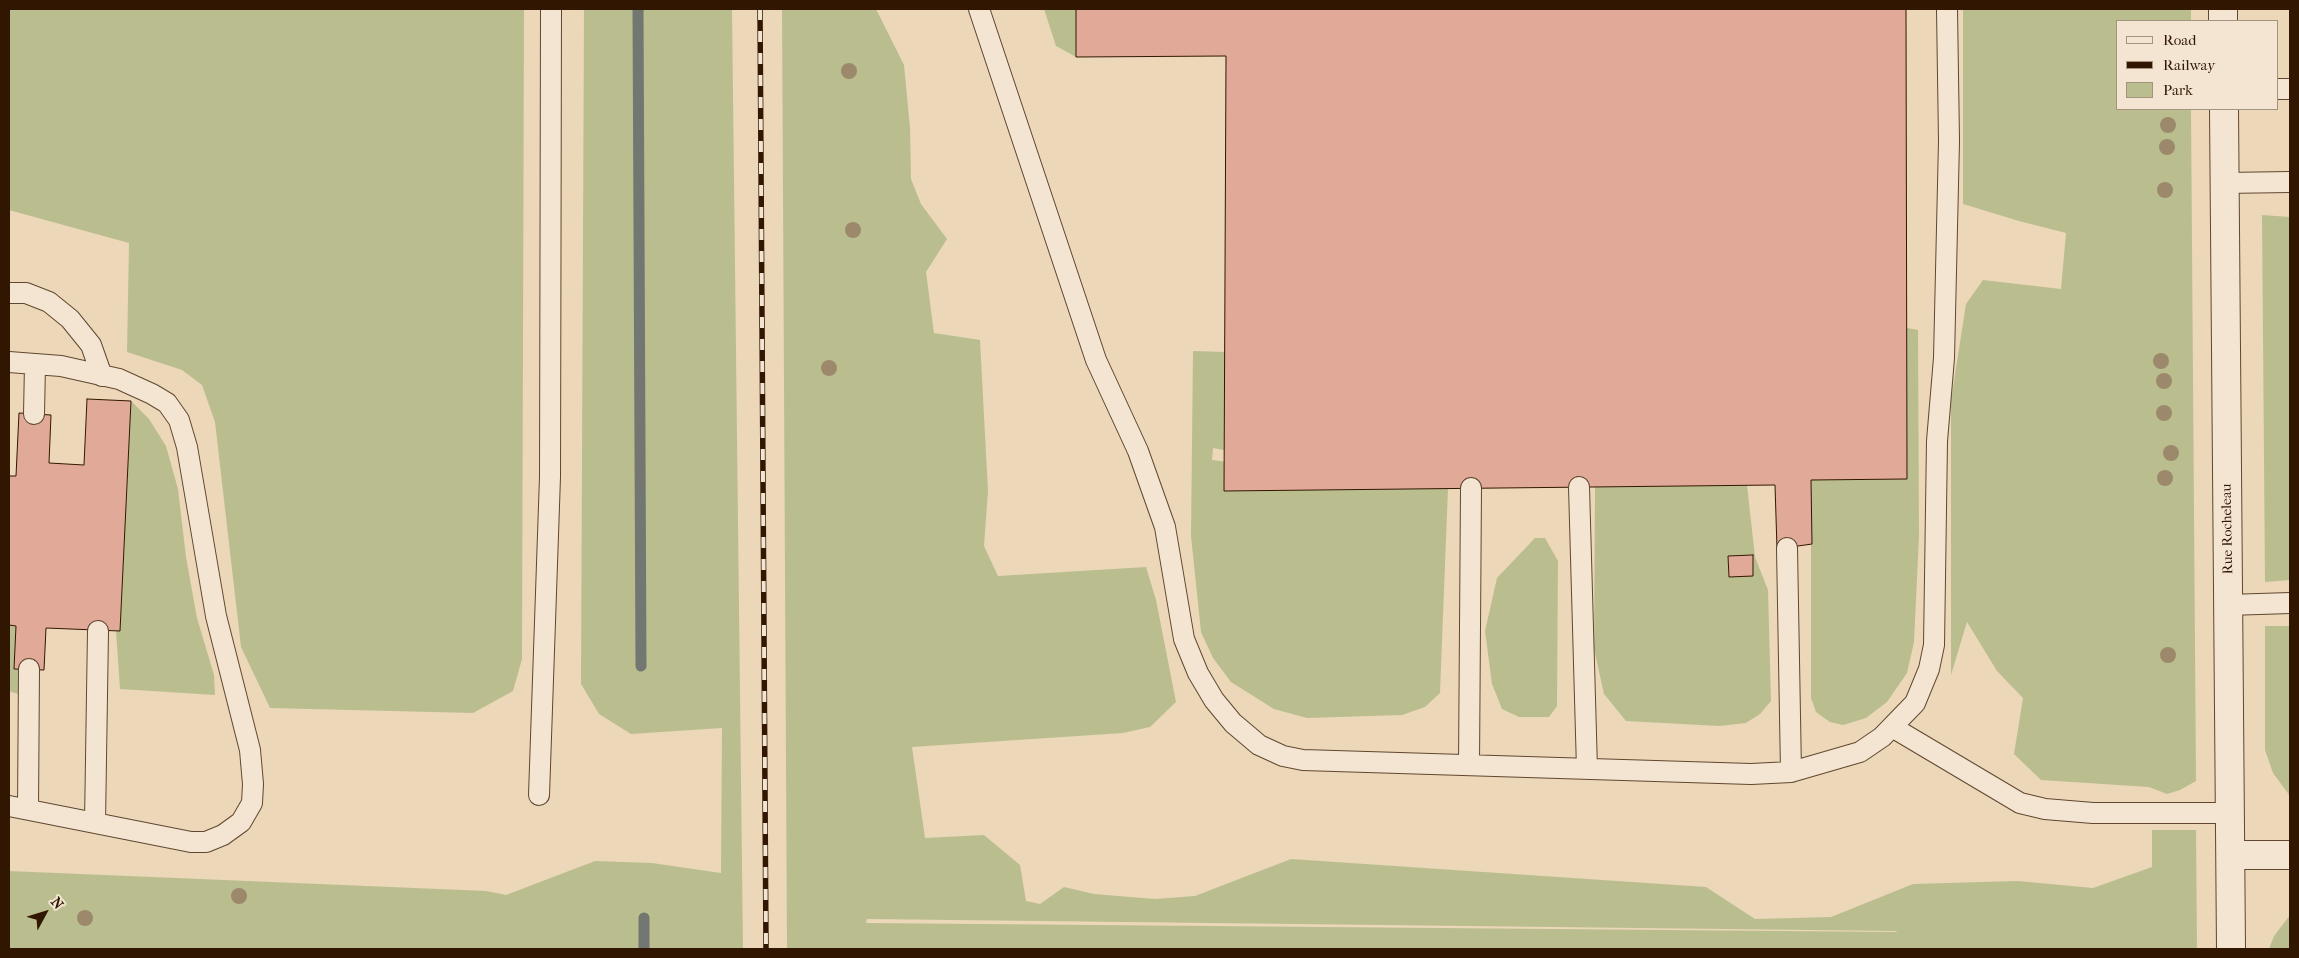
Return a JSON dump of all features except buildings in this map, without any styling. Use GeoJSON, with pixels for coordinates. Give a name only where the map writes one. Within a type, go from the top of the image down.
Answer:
{"type":"FeatureCollection","features":[{"type":"Feature","properties":{"kind":"street","name":"Rue Rocheleau"},"geometry":{"type":"LineString","coordinates":[[2224,110],[2231,949]]}},
{"type":"Feature","properties":{"kind":"street"},"geometry":{"type":"LineString","coordinates":[[2231,855],[2290,855]]}},
{"type":"Feature","properties":{"kind":"lane"},"geometry":{"type":"LineString","coordinates":[[539,795],[550,477],[551,9]]}},
{"type":"Feature","properties":{"kind":"lane"},"geometry":{"type":"LineString","coordinates":[[979,9],[1096,360],[1138,451],[1165,527],[1184,639],[1198,674],[1214,700],[1233,723],[1260,745],[1283,756],[1303,760],[1752,774],[1791,772],[1860,752],[1882,738],[1914,703],[1929,669],[1934,645],[1937,441],[1944,358],[1949,140],[1947,9]]}},
{"type":"Feature","properties":{"kind":"lane"},"geometry":{"type":"LineString","coordinates":[[2224,183],[2290,182]]}},
{"type":"Feature","properties":{"kind":"lane"},"geometry":{"type":"LineString","coordinates":[[9,293],[26,293],[49,302],[70,319],[91,345],[102,376]]}},
{"type":"Feature","properties":{"kind":"lane"},"geometry":{"type":"LineString","coordinates":[[9,362],[60,366],[119,379],[152,394],[167,404],[179,420],[187,447],[216,616],[250,750],[254,784],[252,803],[241,822],[223,835],[206,842],[190,842],[18,808],[29,669]]}},
{"type":"Feature","properties":{"kind":"lane"},"geometry":{"type":"LineString","coordinates":[[34,414],[36,364]]}},
{"type":"Feature","properties":{"kind":"lane"},"geometry":{"type":"LineString","coordinates":[[1578,487],[1587,769]]}},
{"type":"Feature","properties":{"kind":"lane"},"geometry":{"type":"LineString","coordinates":[[1469,765],[1471,488]]}},
{"type":"Feature","properties":{"kind":"lane"},"geometry":{"type":"LineString","coordinates":[[1787,548],[1791,772]]}},
{"type":"Feature","properties":{"kind":"lane"},"geometry":{"type":"LineString","coordinates":[[2228,605],[2290,603]]}},
{"type":"Feature","properties":{"kind":"lane"},"geometry":{"type":"LineString","coordinates":[[95,823],[98,631]]}},
{"type":"Feature","properties":{"kind":"lane"},"geometry":{"type":"LineString","coordinates":[[1892,727],[2020,803],[2045,809],[2093,814],[2230,813]]}},
{"type":"Feature","properties":{"kind":"green space"},"geometry":{"type":"Polygon","coordinates":[[[9,9],[524,9],[522,659],[513,691],[473,713],[270,708],[241,647],[215,422],[202,385],[182,370],[127,352],[129,243],[9,210],[9,9]]]}},
{"type":"Feature","properties":{"kind":"green space"},"geometry":{"type":"Polygon","coordinates":[[[584,9],[732,9],[743,949],[9,949],[9,871],[486,891],[506,895],[595,861],[652,863],[721,873],[722,728],[631,734],[599,714],[581,684],[584,9]]]}},
{"type":"Feature","properties":{"kind":"green space"},"geometry":{"type":"Polygon","coordinates":[[[782,9],[876,9],[904,65],[910,128],[911,179],[921,204],[947,239],[926,272],[934,333],[980,340],[988,491],[984,546],[998,576],[1146,567],[1156,600],[1176,702],[1150,727],[1123,733],[912,747],[925,838],[984,835],[1020,865],[1026,901],[1040,904],[1064,887],[1094,894],[1155,899],[1195,896],[1291,859],[1706,887],[1755,919],[1831,917],[1913,884],[2018,881],[2093,888],[2152,867],[2152,830],[2196,830],[2197,949],[787,949],[782,9]],[[867,919],[866,923],[1897,932],[867,919]]]}},
{"type":"Feature","properties":{"kind":"green space"},"geometry":{"type":"Polygon","coordinates":[[[1044,9],[1076,9],[1076,57],[1056,46],[1044,9]]]}},
{"type":"Feature","properties":{"kind":"green space"},"geometry":{"type":"Polygon","coordinates":[[[1963,9],[2191,9],[2191,20],[2116,20],[2116,110],[2191,110],[2196,781],[2180,790],[2167,794],[2149,787],[2041,780],[2014,754],[2023,698],[1997,671],[1967,622],[1951,675],[1951,400],[1966,304],[1983,280],[2061,289],[2066,233],[1963,204],[1963,9]]]}},
{"type":"Feature","properties":{"kind":"green space"},"geometry":{"type":"Polygon","coordinates":[[[2262,215],[2290,217],[2290,580],[2265,582],[2262,215]]]}},
{"type":"Feature","properties":{"kind":"green space"},"geometry":{"type":"Polygon","coordinates":[[[1907,328],[1918,330],[1919,536],[1914,642],[1907,673],[1887,702],[1866,718],[1843,725],[1830,722],[1816,712],[1811,698],[1811,480],[1907,479],[1907,328]]]}},
{"type":"Feature","properties":{"kind":"green space"},"geometry":{"type":"Polygon","coordinates":[[[1193,351],[1225,352],[1224,450],[1213,448],[1212,460],[1448,488],[1440,693],[1425,707],[1402,715],[1307,718],[1274,709],[1231,682],[1213,658],[1201,632],[1191,536],[1193,351]]]}},
{"type":"Feature","properties":{"kind":"green space"},"geometry":{"type":"Polygon","coordinates":[[[131,401],[149,419],[166,446],[178,489],[186,557],[197,618],[214,675],[215,695],[120,689],[116,631],[120,631],[131,401]]]}},
{"type":"Feature","properties":{"kind":"green space"},"geometry":{"type":"Polygon","coordinates":[[[1747,485],[1755,557],[1768,590],[1771,701],[1760,714],[1746,723],[1719,726],[1626,721],[1604,694],[1594,649],[1595,487],[1747,485]],[[1753,555],[1728,556],[1729,577],[1753,575],[1753,555]]]}},
{"type":"Feature","properties":{"kind":"green space"},"geometry":{"type":"Polygon","coordinates":[[[1535,538],[1545,538],[1558,561],[1557,706],[1549,717],[1519,717],[1502,709],[1492,684],[1485,631],[1497,578],[1535,538]]]}},
{"type":"Feature","properties":{"kind":"green space"},"geometry":{"type":"Polygon","coordinates":[[[9,625],[16,626],[14,668],[20,668],[18,694],[9,691],[9,625]]]}},
{"type":"Feature","properties":{"kind":"green space"},"geometry":{"type":"Polygon","coordinates":[[[2265,626],[2290,626],[2290,796],[2273,773],[2265,750],[2265,626]]]}},
{"type":"Feature","properties":{"kind":"green space"},"geometry":{"type":"Polygon","coordinates":[[[2290,915],[2290,949],[2269,949],[2274,936],[2290,915]]]}},
{"type":"Feature","properties":{"kind":"waterway"},"geometry":{"type":"LineString","coordinates":[[638,9],[641,666]]}},
{"type":"Feature","properties":{"kind":"waterway"},"geometry":{"type":"LineString","coordinates":[[644,918],[644,949]]}},
{"type":"Feature","properties":{"kind":"railway"},"geometry":{"type":"LineString","coordinates":[[760,9],[766,949]]}}]}
